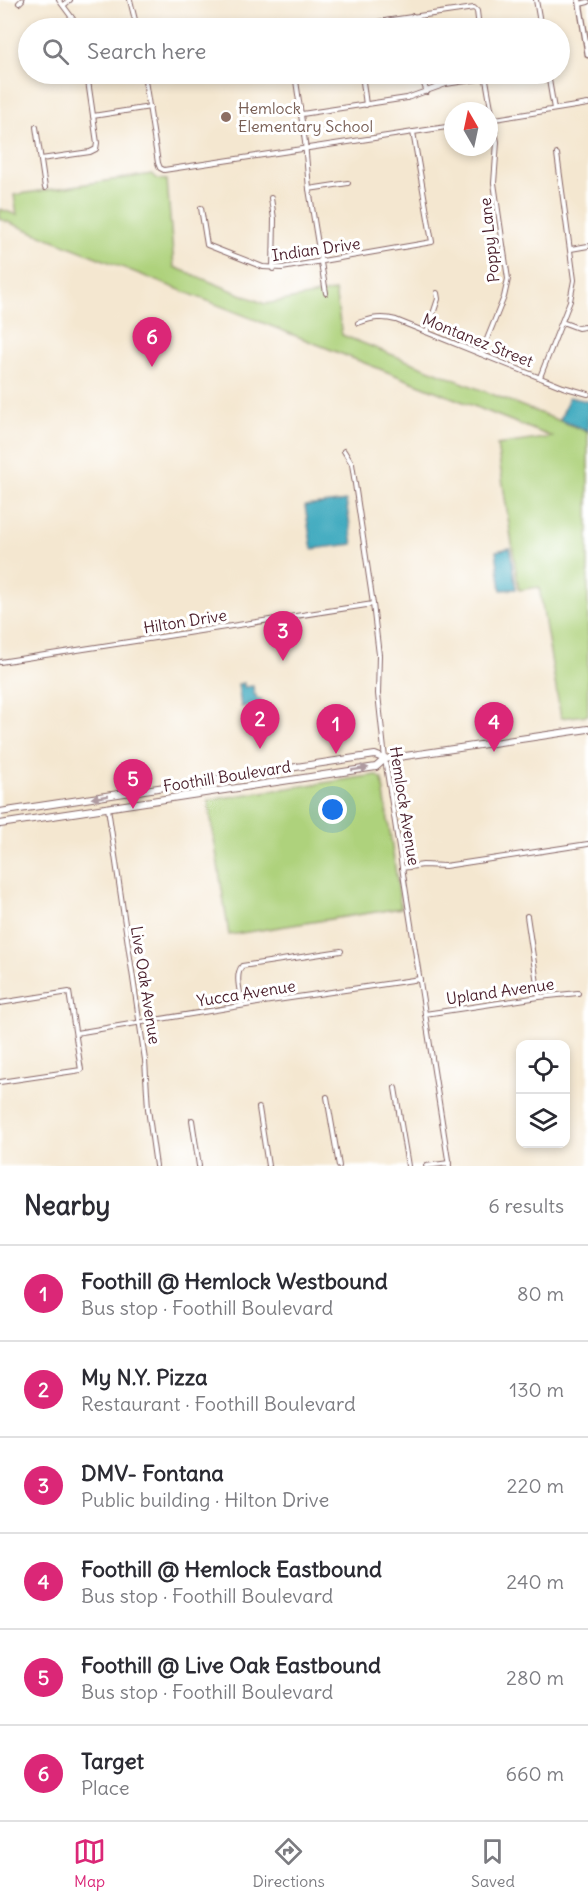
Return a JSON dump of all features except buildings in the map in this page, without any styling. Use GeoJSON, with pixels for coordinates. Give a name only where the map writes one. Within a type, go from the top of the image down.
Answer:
{"type":"FeatureCollection","features":[{"type":"Feature","properties":{"kind":"main road","name":"Foothill Boulevard"},"geometry":{"type":"LineString","coordinates":[[0,825],[376,767],[385,759],[588,729]]}},
{"type":"Feature","properties":{"kind":"main road","name":"Foothill Boulevard"},"geometry":{"type":"LineString","coordinates":[[0,812],[375,754],[385,759]]}},
{"type":"Feature","properties":{"kind":"street"},"geometry":{"type":"LineString","coordinates":[[59,0],[72,18]]}},
{"type":"Feature","properties":{"kind":"street"},"geometry":{"type":"LineString","coordinates":[[64,5],[70,0]]}},
{"type":"Feature","properties":{"kind":"street"},"geometry":{"type":"LineString","coordinates":[[130,0],[135,18]]}},
{"type":"Feature","properties":{"kind":"street"},"geometry":{"type":"LineString","coordinates":[[537,0],[540,18]]}},
{"type":"Feature","properties":{"kind":"street"},"geometry":{"type":"LineString","coordinates":[[588,2],[579,2],[588,55]]}},
{"type":"Feature","properties":{"kind":"street"},"geometry":{"type":"LineString","coordinates":[[403,18],[474,8],[477,10],[478,18]]}},
{"type":"Feature","properties":{"kind":"street"},"geometry":{"type":"LineString","coordinates":[[41,159],[90,152],[96,149],[88,84]]}},
{"type":"Feature","properties":{"kind":"street"},"geometry":{"type":"LineString","coordinates":[[146,84],[158,163],[162,169],[170,170],[444,127]]}},
{"type":"Feature","properties":{"kind":"street"},"geometry":{"type":"LineString","coordinates":[[297,84],[309,189],[326,293]]}},
{"type":"Feature","properties":{"kind":"street"},"geometry":{"type":"LineString","coordinates":[[363,84],[366,105]]}},
{"type":"Feature","properties":{"kind":"street"},"geometry":{"type":"LineString","coordinates":[[424,84],[427,92]]}},
{"type":"Feature","properties":{"kind":"street"},"geometry":{"type":"LineString","coordinates":[[302,114],[407,98],[446,84]]}},
{"type":"Feature","properties":{"kind":"street","name":"Poppy Lane"},"geometry":{"type":"LineString","coordinates":[[486,84],[489,102]]}},
{"type":"Feature","properties":{"kind":"street"},"geometry":{"type":"LineString","coordinates":[[550,84],[554,109]]}},
{"type":"Feature","properties":{"kind":"street"},"geometry":{"type":"LineString","coordinates":[[498,119],[588,104]]}},
{"type":"Feature","properties":{"kind":"street"},"geometry":{"type":"LineString","coordinates":[[93,116],[150,107]]}},
{"type":"Feature","properties":{"kind":"street"},"geometry":{"type":"LineString","coordinates":[[36,127],[45,188]]}},
{"type":"Feature","properties":{"kind":"street","name":"Indian Drive"},"geometry":{"type":"LineString","coordinates":[[201,208],[207,245],[254,264],[273,268],[321,262],[432,242],[413,132]]}},
{"type":"Feature","properties":{"kind":"street"},"geometry":{"type":"LineString","coordinates":[[540,377],[573,288],[574,271],[557,154]]}},
{"type":"Feature","properties":{"kind":"street","name":"Poppy Lane"},"geometry":{"type":"LineString","coordinates":[[481,354],[504,297],[508,279],[494,183],[496,156]]}},
{"type":"Feature","properties":{"kind":"street"},"geometry":{"type":"LineString","coordinates":[[309,189],[348,183]]}},
{"type":"Feature","properties":{"kind":"street"},"geometry":{"type":"LineString","coordinates":[[271,198],[274,219],[273,268]]}},
{"type":"Feature","properties":{"kind":"street"},"geometry":{"type":"LineString","coordinates":[[571,249],[588,246]]}},
{"type":"Feature","properties":{"kind":"street"},"geometry":{"type":"LineString","coordinates":[[427,332],[438,299],[437,293]]}},
{"type":"Feature","properties":{"kind":"street","name":"Montanez Street"},"geometry":{"type":"LineString","coordinates":[[358,323],[383,317],[396,320],[563,387],[588,394]]}},
{"type":"Feature","properties":{"kind":"street"},"geometry":{"type":"LineString","coordinates":[[562,322],[578,328],[584,327]]}},
{"type":"Feature","properties":{"kind":"street","name":"Hemlock Avenue"},"geometry":{"type":"LineString","coordinates":[[344,451],[352,464],[374,604],[379,655],[379,706],[385,759],[449,1164]]}},
{"type":"Feature","properties":{"kind":"street","name":"Hilton Drive"},"geometry":{"type":"LineString","coordinates":[[0,662],[374,604]]}},
{"type":"Feature","properties":{"kind":"street","name":"Live Oak Avenue"},"geometry":{"type":"LineString","coordinates":[[108,808],[146,1060],[150,1132],[156,1166]]}},
{"type":"Feature","properties":{"kind":"street"},"geometry":{"type":"LineString","coordinates":[[402,868],[423,865],[445,866],[588,844]]}},
{"type":"Feature","properties":{"kind":"street"},"geometry":{"type":"LineString","coordinates":[[527,916],[539,997]]}},
{"type":"Feature","properties":{"kind":"street"},"geometry":{"type":"LineString","coordinates":[[242,1005],[238,978],[243,966],[341,951]]}},
{"type":"Feature","properties":{"kind":"street","name":"Yucca Avenue"},"geometry":{"type":"LineString","coordinates":[[76,1033],[242,1005],[420,979]]}},
{"type":"Feature","properties":{"kind":"street"},"geometry":{"type":"LineString","coordinates":[[0,1003],[69,992],[81,1070],[0,1082]]}},
{"type":"Feature","properties":{"kind":"street","name":"Upland Avenue"},"geometry":{"type":"LineString","coordinates":[[425,1014],[578,993]]}},
{"type":"Feature","properties":{"kind":"street"},"geometry":{"type":"LineString","coordinates":[[395,1088],[408,1166]]}},
{"type":"Feature","properties":{"kind":"street"},"geometry":{"type":"LineString","coordinates":[[327,1097],[339,1166]]}},
{"type":"Feature","properties":{"kind":"street"},"geometry":{"type":"LineString","coordinates":[[259,1108],[268,1166]]}},
{"type":"Feature","properties":{"kind":"street"},"geometry":{"type":"LineString","coordinates":[[192,1120],[199,1166]]}},
{"type":"Feature","properties":{"kind":"street"},"geometry":{"type":"LineString","coordinates":[[426,1166],[449,1164]]}},
{"type":"Feature","properties":{"kind":"green space"},"geometry":{"type":"Polygon","coordinates":[[[152,174],[158,179],[167,180],[174,267],[265,304],[335,291],[342,335],[588,432],[588,715],[561,718],[539,587],[519,590],[497,445],[552,437],[0,219],[0,209],[17,215],[14,195],[152,174]]]}},
{"type":"Feature","properties":{"kind":"green space"},"geometry":{"type":"Polygon","coordinates":[[[376,775],[382,779],[401,908],[229,935],[208,800],[376,775]]]}},
{"type":"Feature","properties":{"kind":"water"},"geometry":{"type":"Polygon","coordinates":[[[569,397],[588,401],[588,431],[560,420],[569,397]]]}},
{"type":"Feature","properties":{"kind":"water"},"geometry":{"type":"Polygon","coordinates":[[[346,501],[353,544],[312,549],[305,506],[346,501]]]}},
{"type":"Feature","properties":{"kind":"water"},"geometry":{"type":"Polygon","coordinates":[[[510,548],[516,589],[501,590],[496,551],[510,548]]]}},
{"type":"Feature","properties":{"kind":"water"},"geometry":{"type":"Polygon","coordinates":[[[244,683],[244,687],[253,686],[254,694],[257,699],[261,699],[262,703],[241,707],[238,684],[244,683]]]}},
{"type":"Feature","properties":{"kind":"place","name":"Hemlock Elementary School"},"geometry":{"type":"Point","coordinates":[226,117]}},
{"type":"Feature","properties":{"kind":"place","name":"Target"},"geometry":{"type":"Point","coordinates":[152,367]}},
{"type":"Feature","properties":{"kind":"place","name":"DMV- Fontana"},"geometry":{"type":"Point","coordinates":[283,661]}},
{"type":"Feature","properties":{"kind":"place","name":"My N.Y. Pizza"},"geometry":{"type":"Point","coordinates":[260,749]}},
{"type":"Feature","properties":{"kind":"place","name":"Foothill @ Hemlock Eastbound"},"geometry":{"type":"Point","coordinates":[494,752]}},
{"type":"Feature","properties":{"kind":"place","name":"Foothill @ Hemlock Westbound"},"geometry":{"type":"Point","coordinates":[336,754]}},
{"type":"Feature","properties":{"kind":"place","name":"Foothill @ Live Oak Eastbound"},"geometry":{"type":"Point","coordinates":[133,809]}}]}
